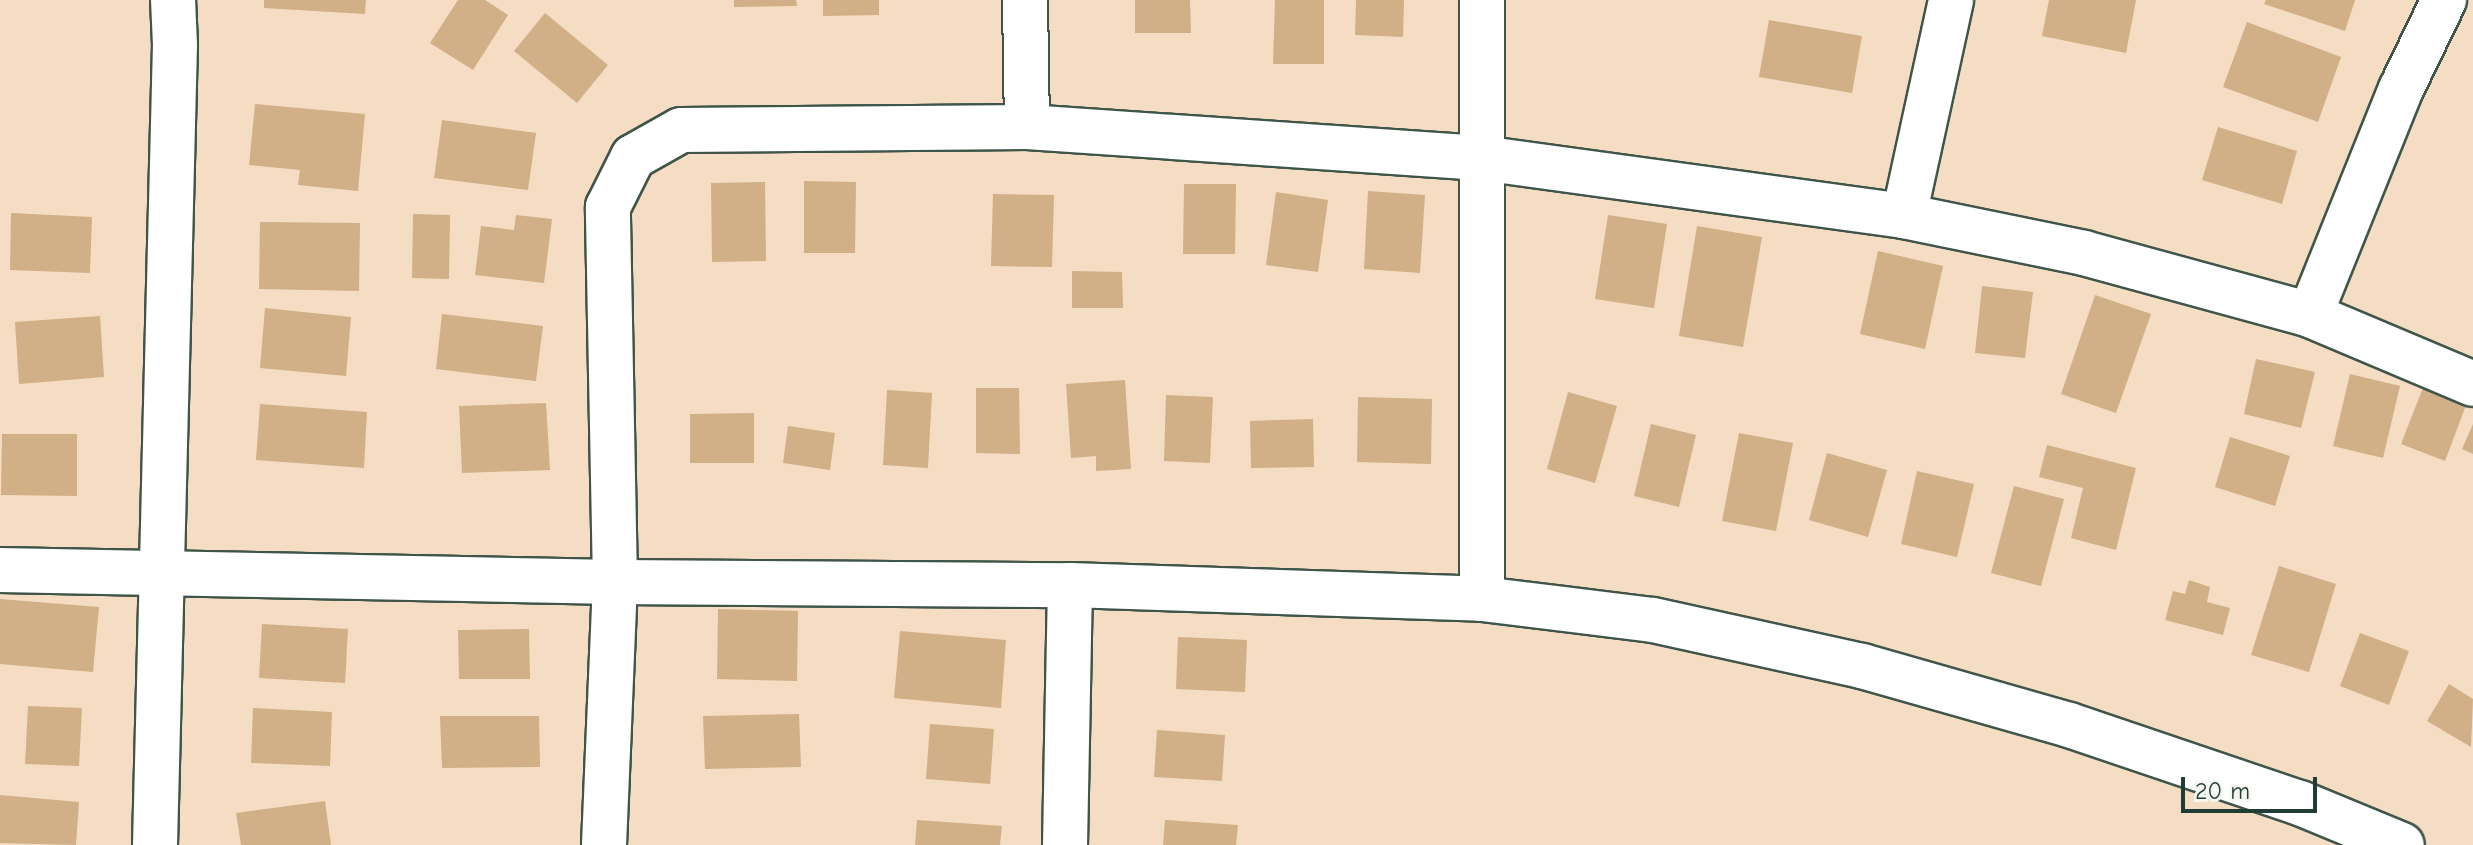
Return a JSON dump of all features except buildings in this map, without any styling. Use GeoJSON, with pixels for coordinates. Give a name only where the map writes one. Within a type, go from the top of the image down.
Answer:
{"type":"FeatureCollection","features":[{"type":"Feature","properties":{"kind":"street"},"geometry":{"type":"LineString","coordinates":[[155,845],[175,45],[173,0]]}},
{"type":"Feature","properties":{"kind":"street"},"geometry":{"type":"LineString","coordinates":[[1025,0],[1027,127]]}},
{"type":"Feature","properties":{"kind":"street"},"geometry":{"type":"LineString","coordinates":[[1482,0],[1482,599]]}},
{"type":"Feature","properties":{"kind":"street"},"geometry":{"type":"LineString","coordinates":[[1904,216],[1951,0]]}},
{"type":"Feature","properties":{"kind":"street"},"geometry":{"type":"LineString","coordinates":[[2310,315],[2401,89],[2444,0]]}},
{"type":"Feature","properties":{"kind":"street"},"geometry":{"type":"LineString","coordinates":[[604,845],[615,582],[608,207],[633,157],[681,130],[1027,127],[1481,158],[1904,216],[2084,253],[2310,315],[2473,384]]}},
{"type":"Feature","properties":{"kind":"street"},"geometry":{"type":"LineString","coordinates":[[0,570],[161,576],[1070,585],[1482,599],[1653,620],[1862,666],[2069,725],[2300,803],[2402,845]]}},
{"type":"Feature","properties":{"kind":"street"},"geometry":{"type":"LineString","coordinates":[[1065,845],[1070,585]]}}]}
